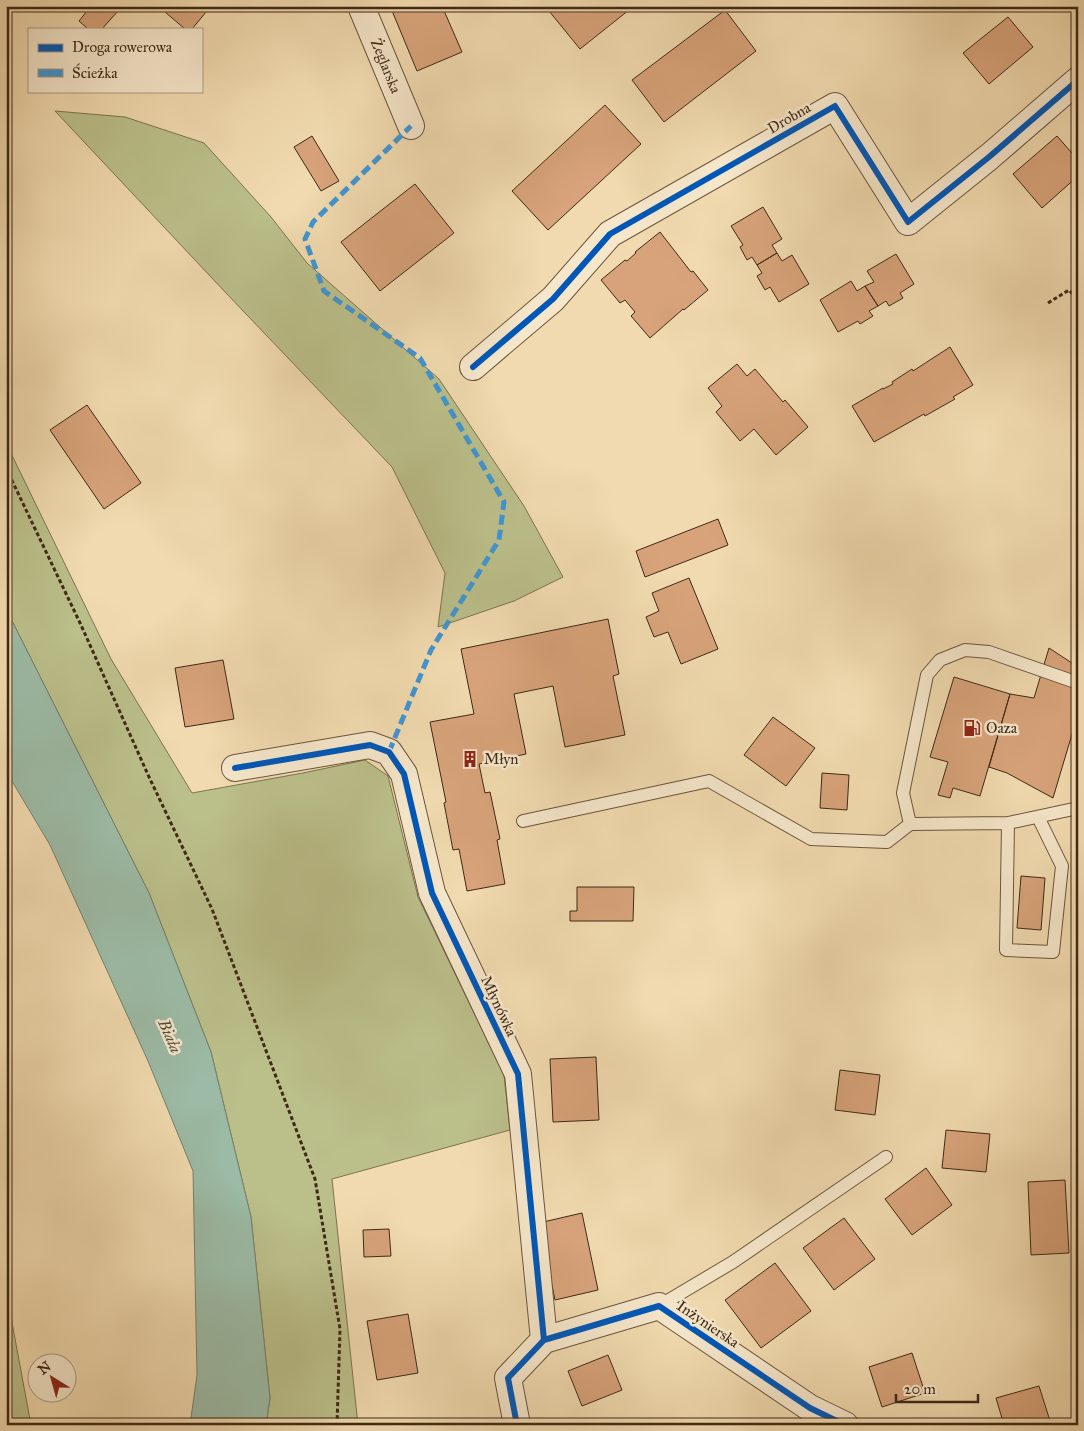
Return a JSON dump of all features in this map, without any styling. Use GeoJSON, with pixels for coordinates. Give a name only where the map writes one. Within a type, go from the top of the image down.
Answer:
{"type":"FeatureCollection","features":[{"type":"Feature","properties":{"kind":"street","name":"Żeglarska"},"geometry":{"type":"LineString","coordinates":[[361,6],[411,126]]}},
{"type":"Feature","properties":{"kind":"street","name":"Drobna"},"geometry":{"type":"LineString","coordinates":[[473,367],[553,299],[610,234],[835,106],[908,222],[989,157],[1078,80]]}},
{"type":"Feature","properties":{"kind":"street","name":"Młynówka"},"geometry":{"type":"LineString","coordinates":[[235,768],[370,745],[389,752],[404,774],[432,893],[518,1074],[544,1340]]}},
{"type":"Feature","properties":{"kind":"street","name":"Inżynierska"},"geometry":{"type":"LineString","coordinates":[[544,1340],[659,1306],[810,1408],[845,1425]]}},
{"type":"Feature","properties":{"kind":"street"},"geometry":{"type":"LineString","coordinates":[[517,1425],[508,1378],[544,1340]]}},
{"type":"Feature","properties":{"kind":"lane"},"geometry":{"type":"LineString","coordinates":[[910,824],[903,793],[927,675],[940,660],[965,650],[988,652],[1078,683]]}},
{"type":"Feature","properties":{"kind":"lane"},"geometry":{"type":"LineString","coordinates":[[523,821],[709,781],[811,839],[886,842],[910,824],[1008,823],[1078,808]]}},
{"type":"Feature","properties":{"kind":"lane"},"geometry":{"type":"LineString","coordinates":[[1008,823],[1006,950],[1053,952],[1062,866],[1038,816]]}},
{"type":"Feature","properties":{"kind":"lane"},"geometry":{"type":"LineString","coordinates":[[659,1306],[733,1262],[886,1157]]}},
{"type":"Feature","properties":{"kind":"path"},"geometry":{"type":"LineString","coordinates":[[1048,303],[1069,290],[1078,300]]}},
{"type":"Feature","properties":{"kind":"path"},"geometry":{"type":"LineString","coordinates":[[6,468],[81,625],[212,910],[315,1180],[340,1329],[338,1425]]}},
{"type":"Feature","properties":{"kind":"green space"},"geometry":{"type":"Polygon","coordinates":[[[55,111],[125,117],[204,143],[271,217],[307,263],[439,379],[524,506],[563,577],[514,601],[438,627],[445,573],[392,467],[55,111]]]}},
{"type":"Feature","properties":{"kind":"green space"},"geometry":{"type":"Polygon","coordinates":[[[6,443],[111,659],[192,793],[365,760],[388,776],[418,897],[504,1075],[510,1130],[332,1179],[358,1425],[266,1425],[270,1398],[251,1217],[211,1052],[149,893],[6,609],[6,443]]]}},
{"type":"Feature","properties":{"kind":"green space"},"geometry":{"type":"Polygon","coordinates":[[[6,1290],[31,1425],[6,1425],[6,1290]]]}},
{"type":"Feature","properties":{"kind":"water","name":"Biała"},"geometry":{"type":"Polygon","coordinates":[[[6,609],[149,893],[211,1052],[251,1217],[270,1398],[266,1425],[190,1425],[197,1375],[193,1171],[148,1061],[50,845],[6,771],[6,609]]]}},
{"type":"Feature","properties":{"kind":"building"},"geometry":{"type":"Polygon","coordinates":[[[91,6],[113,6],[118,11],[103,28],[87,28],[79,21],[91,6]]]}},
{"type":"Feature","properties":{"kind":"building"},"geometry":{"type":"Polygon","coordinates":[[[158,6],[211,6],[193,28],[184,28],[158,6]]]}},
{"type":"Feature","properties":{"kind":"building"},"geometry":{"type":"Polygon","coordinates":[[[390,6],[442,6],[462,52],[417,71],[390,6]]]}},
{"type":"Feature","properties":{"kind":"building"},"geometry":{"type":"Polygon","coordinates":[[[545,6],[634,6],[580,49],[545,6]]]}},
{"type":"Feature","properties":{"kind":"building"},"geometry":{"type":"Polygon","coordinates":[[[725,10],[756,51],[664,122],[632,80],[725,10]]]}},
{"type":"Feature","properties":{"kind":"building"},"geometry":{"type":"Polygon","coordinates":[[[1008,17],[1033,47],[989,84],[963,53],[1008,17]]]}},
{"type":"Feature","properties":{"kind":"building"},"geometry":{"type":"Polygon","coordinates":[[[605,105],[641,144],[548,230],[512,191],[605,105]]]}},
{"type":"Feature","properties":{"kind":"building"},"geometry":{"type":"Polygon","coordinates":[[[312,136],[339,181],[321,191],[294,147],[312,136]]]}},
{"type":"Feature","properties":{"kind":"building"},"geometry":{"type":"Polygon","coordinates":[[[1057,136],[1078,160],[1078,176],[1042,208],[1013,174],[1057,136]]]}},
{"type":"Feature","properties":{"kind":"building"},"geometry":{"type":"Polygon","coordinates":[[[415,184],[454,233],[380,291],[341,242],[415,184]]]}},
{"type":"Feature","properties":{"kind":"building"},"geometry":{"type":"Polygon","coordinates":[[[763,207],[782,239],[772,245],[777,253],[757,265],[752,257],[747,260],[740,247],[743,245],[731,226],[763,207]]]}},
{"type":"Feature","properties":{"kind":"building"},"geometry":{"type":"Polygon","coordinates":[[[660,232],[691,272],[693,271],[708,290],[650,338],[631,316],[635,312],[625,300],[620,303],[601,280],[625,260],[627,261],[660,232]]]}},
{"type":"Feature","properties":{"kind":"building"},"geometry":{"type":"Polygon","coordinates":[[[777,253],[782,261],[792,255],[809,284],[779,302],[770,287],[765,290],[757,276],[762,273],[757,265],[777,253]]]}},
{"type":"Feature","properties":{"kind":"building"},"geometry":{"type":"Polygon","coordinates":[[[896,254],[914,284],[900,293],[903,298],[889,306],[886,301],[878,306],[865,286],[874,282],[867,271],[896,254]]]}},
{"type":"Feature","properties":{"kind":"building"},"geometry":{"type":"Polygon","coordinates":[[[851,281],[857,291],[865,286],[878,306],[869,311],[873,316],[860,324],[858,321],[838,332],[820,300],[851,281]]]}},
{"type":"Feature","properties":{"kind":"building"},"geometry":{"type":"Polygon","coordinates":[[[950,347],[973,385],[953,397],[955,399],[874,442],[852,406],[893,384],[892,382],[912,369],[913,371],[950,347]]]}},
{"type":"Feature","properties":{"kind":"building"},"geometry":{"type":"Polygon","coordinates":[[[737,364],[747,376],[755,369],[783,402],[785,400],[808,427],[776,455],[754,429],[740,441],[716,412],[722,406],[708,388],[737,364]]]}},
{"type":"Feature","properties":{"kind":"building"},"geometry":{"type":"Polygon","coordinates":[[[87,405],[141,483],[104,509],[50,430],[87,405]]]}},
{"type":"Feature","properties":{"kind":"building"},"geometry":{"type":"Polygon","coordinates":[[[718,519],[728,545],[645,577],[636,551],[718,519]]]}},
{"type":"Feature","properties":{"kind":"building"},"geometry":{"type":"Polygon","coordinates":[[[689,578],[718,649],[681,664],[668,632],[654,637],[646,617],[659,611],[652,593],[689,578]]]}},
{"type":"Feature","properties":{"kind":"building","name":"Młyn"},"geometry":{"type":"Polygon","coordinates":[[[608,619],[619,674],[613,676],[625,735],[565,747],[553,686],[514,694],[526,754],[479,764],[485,793],[490,792],[500,839],[497,840],[505,884],[467,891],[459,849],[453,850],[444,803],[446,802],[430,722],[474,714],[461,649],[608,619]]]}},
{"type":"Feature","properties":{"kind":"building"},"geometry":{"type":"Polygon","coordinates":[[[1049,648],[1078,667],[1078,714],[1053,798],[1007,773],[989,767],[1010,694],[1034,698],[1049,648]]]}},
{"type":"Feature","properties":{"kind":"building"},"geometry":{"type":"Polygon","coordinates":[[[223,660],[234,719],[185,727],[175,668],[223,660]]]}},
{"type":"Feature","properties":{"kind":"building"},"geometry":{"type":"Polygon","coordinates":[[[954,677],[1010,694],[980,796],[953,788],[950,798],[938,795],[948,762],[930,757],[954,677]]]}},
{"type":"Feature","properties":{"kind":"building"},"geometry":{"type":"Polygon","coordinates":[[[773,717],[815,748],[786,786],[744,755],[773,717]]]}},
{"type":"Feature","properties":{"kind":"building"},"geometry":{"type":"Polygon","coordinates":[[[822,773],[849,775],[847,810],[820,808],[822,773]]]}},
{"type":"Feature","properties":{"kind":"building"},"geometry":{"type":"Polygon","coordinates":[[[1021,876],[1045,878],[1041,930],[1017,928],[1021,876]]]}},
{"type":"Feature","properties":{"kind":"building"},"geometry":{"type":"Polygon","coordinates":[[[577,887],[634,887],[633,921],[570,921],[570,911],[577,911],[577,887]]]}},
{"type":"Feature","properties":{"kind":"building"},"geometry":{"type":"Polygon","coordinates":[[[596,1057],[599,1120],[553,1122],[550,1059],[596,1057]]]}},
{"type":"Feature","properties":{"kind":"building"},"geometry":{"type":"Polygon","coordinates":[[[840,1070],[880,1075],[875,1115],[835,1110],[840,1070]]]}},
{"type":"Feature","properties":{"kind":"building"},"geometry":{"type":"Polygon","coordinates":[[[946,1130],[990,1134],[986,1172],[942,1168],[946,1130]]]}},
{"type":"Feature","properties":{"kind":"building"},"geometry":{"type":"Polygon","coordinates":[[[926,1168],[952,1205],[912,1235],[885,1199],[926,1168]]]}},
{"type":"Feature","properties":{"kind":"building"},"geometry":{"type":"Polygon","coordinates":[[[1065,1180],[1069,1253],[1031,1255],[1028,1182],[1065,1180]]]}},
{"type":"Feature","properties":{"kind":"building"},"geometry":{"type":"Polygon","coordinates":[[[582,1213],[598,1290],[555,1300],[539,1223],[582,1213]]]}},
{"type":"Feature","properties":{"kind":"building"},"geometry":{"type":"Polygon","coordinates":[[[844,1218],[875,1259],[834,1290],[803,1248],[844,1218]]]}},
{"type":"Feature","properties":{"kind":"building"},"geometry":{"type":"Polygon","coordinates":[[[389,1229],[391,1256],[364,1257],[363,1230],[389,1229]]]}},
{"type":"Feature","properties":{"kind":"building"},"geometry":{"type":"Polygon","coordinates":[[[775,1263],[811,1311],[761,1348],[725,1300],[775,1263]]]}},
{"type":"Feature","properties":{"kind":"building"},"geometry":{"type":"Polygon","coordinates":[[[408,1314],[418,1373],[377,1380],[367,1321],[408,1314]]]}},
{"type":"Feature","properties":{"kind":"building"},"geometry":{"type":"Polygon","coordinates":[[[912,1353],[925,1393],[882,1407],[869,1367],[912,1353]]]}},
{"type":"Feature","properties":{"kind":"building"},"geometry":{"type":"Polygon","coordinates":[[[608,1355],[622,1390],[582,1406],[568,1371],[608,1355]]]}},
{"type":"Feature","properties":{"kind":"building"},"geometry":{"type":"Polygon","coordinates":[[[1039,1386],[1051,1424],[1004,1425],[996,1398],[1039,1386]]]}},
{"type":"Feature","properties":{"kind":"marked path"},"geometry":{"type":"LineString","coordinates":[[389,752],[431,650],[499,540],[504,502],[420,358],[324,291],[305,239],[313,222],[411,126]]}},
{"type":"Feature","properties":{"kind":"cycle path"},"geometry":{"type":"LineString","coordinates":[[473,367],[553,299],[610,234],[835,106],[908,222],[989,157],[1078,80]]}},
{"type":"Feature","properties":{"kind":"cycle path"},"geometry":{"type":"LineString","coordinates":[[235,768],[370,745],[389,752],[404,774],[432,893],[518,1074],[544,1340],[508,1378],[517,1425]]}},
{"type":"Feature","properties":{"kind":"cycle path"},"geometry":{"type":"LineString","coordinates":[[544,1340],[659,1306],[810,1408],[845,1425]]}},
{"type":"Feature","properties":{"kind":"place","name":"Oaza"},"geometry":{"type":"Point","coordinates":[972,728]}},
{"type":"Feature","properties":{"kind":"place","name":"Młyn"},"geometry":{"type":"Point","coordinates":[470,759]}}]}
